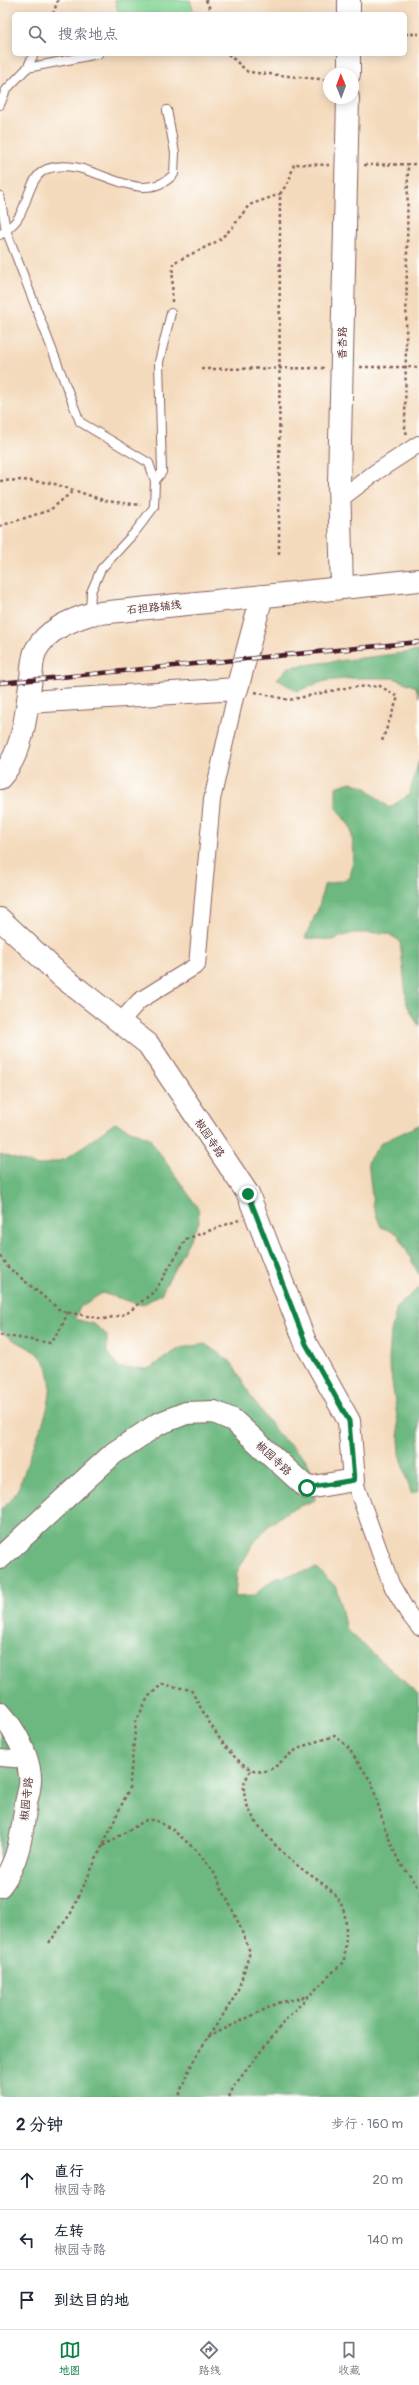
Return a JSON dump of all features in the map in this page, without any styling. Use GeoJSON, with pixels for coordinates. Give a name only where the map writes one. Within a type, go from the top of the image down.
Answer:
{"type":"FeatureCollection","features":[{"type":"Feature","properties":{"kind":"street"},"geometry":{"type":"LineString","coordinates":[[349,0],[349,12]]}},
{"type":"Feature","properties":{"kind":"street"},"geometry":{"type":"LineString","coordinates":[[349,68],[350,56]]}},
{"type":"Feature","properties":{"kind":"street","name":"香杏路"},"geometry":{"type":"LineString","coordinates":[[342,587],[339,500],[348,104]]}},
{"type":"Feature","properties":{"kind":"street"},"geometry":{"type":"LineString","coordinates":[[339,500],[416,446]]}},
{"type":"Feature","properties":{"kind":"street","name":"石担路辅线"},"geometry":{"type":"LineString","coordinates":[[0,778],[6,771],[24,732],[35,651],[50,633],[70,620],[90,614],[419,580]]}},
{"type":"Feature","properties":{"kind":"street"},"geometry":{"type":"LineString","coordinates":[[120,1022],[139,1001],[197,965],[212,800],[237,689],[262,596]]}},
{"type":"Feature","properties":{"kind":"street"},"geometry":{"type":"LineString","coordinates":[[28,702],[237,689]]}},
{"type":"Feature","properties":{"kind":"street","name":"椒园寺路"},"geometry":{"type":"LineString","coordinates":[[0,919],[61,976],[148,1044],[248,1194],[306,1344],[349,1421],[354,1480],[307,1488],[233,1420],[214,1412],[186,1413],[158,1424],[114,1453],[0,1558]]}},
{"type":"Feature","properties":{"kind":"street"},"geometry":{"type":"LineString","coordinates":[[354,1480],[391,1584],[408,1614],[419,1627]]}},
{"type":"Feature","properties":{"kind":"street","name":"椒园寺路"},"geometry":{"type":"LineString","coordinates":[[0,1713],[18,1740],[27,1760],[30,1777],[20,1846],[6,1879],[0,1886]]}},
{"type":"Feature","properties":{"kind":"street"},"geometry":{"type":"LineString","coordinates":[[0,1758],[27,1760]]}},
{"type":"Feature","properties":{"kind":"lane"},"geometry":{"type":"LineString","coordinates":[[0,105],[6,90],[27,68],[33,56]]}},
{"type":"Feature","properties":{"kind":"lane"},"geometry":{"type":"LineString","coordinates":[[27,68],[88,56]]}},
{"type":"Feature","properties":{"kind":"lane"},"geometry":{"type":"LineString","coordinates":[[3,233],[18,219],[35,180],[46,170],[65,165],[94,172],[137,188],[166,183],[174,174],[175,153],[167,110]]}},
{"type":"Feature","properties":{"kind":"lane"},"geometry":{"type":"LineString","coordinates":[[0,196],[3,233],[80,422],[149,463],[156,481],[154,507],[135,532],[102,569],[91,592],[90,614]]}},
{"type":"Feature","properties":{"kind":"lane"},"geometry":{"type":"LineString","coordinates":[[156,481],[162,472],[159,362],[171,313]]}},
{"type":"Feature","properties":{"kind":"path"},"geometry":{"type":"LineString","coordinates":[[54,12],[58,0]]}},
{"type":"Feature","properties":{"kind":"path"},"geometry":{"type":"LineString","coordinates":[[206,0],[211,12]]}},
{"type":"Feature","properties":{"kind":"path"},"geometry":{"type":"LineString","coordinates":[[407,34],[419,34]]}},
{"type":"Feature","properties":{"kind":"path"},"geometry":{"type":"LineString","coordinates":[[230,56],[248,72],[323,79]]}},
{"type":"Feature","properties":{"kind":"path"},"geometry":{"type":"LineString","coordinates":[[408,163],[405,430],[416,446]]}},
{"type":"Feature","properties":{"kind":"path"},"geometry":{"type":"LineString","coordinates":[[279,554],[280,194],[289,181],[294,164],[419,164]]}},
{"type":"Feature","properties":{"kind":"path"},"geometry":{"type":"LineString","coordinates":[[171,313],[173,262],[218,241],[232,228],[248,205],[280,194]]}},
{"type":"Feature","properties":{"kind":"path"},"geometry":{"type":"LineString","coordinates":[[201,369],[419,367]]}},
{"type":"Feature","properties":{"kind":"path"},"geometry":{"type":"LineString","coordinates":[[0,481],[22,480],[52,484],[106,501],[154,507]]}},
{"type":"Feature","properties":{"kind":"path"},"geometry":{"type":"LineString","coordinates":[[0,526],[50,510],[73,490]]}},
{"type":"Feature","properties":{"kind":"path"},"geometry":{"type":"LineString","coordinates":[[237,689],[289,700],[350,687],[380,686],[398,697],[382,741]]}},
{"type":"Feature","properties":{"kind":"path"},"geometry":{"type":"LineString","coordinates":[[0,1256],[9,1268],[46,1296],[61,1311],[104,1319],[126,1314],[155,1290],[186,1239],[256,1215]]}},
{"type":"Feature","properties":{"kind":"path"},"geometry":{"type":"LineString","coordinates":[[0,1335],[50,1343],[61,1328],[68,1312]]}},
{"type":"Feature","properties":{"kind":"path"},"geometry":{"type":"LineString","coordinates":[[49,1942],[71,1913],[130,1789],[136,1722],[148,1696],[162,1684],[191,1690],[228,1749],[242,1765],[258,1772],[270,1770],[294,1752],[335,1736],[347,1746],[372,1782],[385,1829],[398,1860],[419,1888]]}},
{"type":"Feature","properties":{"kind":"path"},"geometry":{"type":"LineString","coordinates":[[229,2097],[234,2086],[286,2019],[344,1961],[346,1938],[344,1912],[331,1889],[303,1869],[271,1841],[248,1809],[244,1786],[251,1769]]}},
{"type":"Feature","properties":{"kind":"path"},"geometry":{"type":"LineString","coordinates":[[103,1846],[146,1820],[155,1820],[173,1830],[196,1850],[213,1871],[236,1917],[250,1952],[233,1999],[208,2037],[182,2086],[179,2097]]}},
{"type":"Feature","properties":{"kind":"path"},"geometry":{"type":"LineString","coordinates":[[208,2037],[278,2003],[309,1996]]}},
{"type":"Feature","properties":{"kind":"green space"},"geometry":{"type":"Polygon","coordinates":[[[115,0],[190,0],[193,12],[118,12],[115,0]]]}},
{"type":"Feature","properties":{"kind":"green space"},"geometry":{"type":"Polygon","coordinates":[[[419,651],[419,697],[416,687],[394,678],[353,678],[325,681],[297,691],[277,679],[288,667],[419,651]]]}},
{"type":"Feature","properties":{"kind":"green space"},"geometry":{"type":"Polygon","coordinates":[[[419,760],[419,1026],[407,1005],[400,941],[387,933],[353,933],[332,940],[305,938],[319,907],[324,885],[350,878],[354,854],[351,828],[336,808],[336,787],[351,782],[365,787],[389,808],[409,795],[419,760]]]}},
{"type":"Feature","properties":{"kind":"green space"},"geometry":{"type":"Polygon","coordinates":[[[115,1123],[149,1138],[198,1208],[199,1222],[161,1294],[142,1305],[102,1293],[80,1307],[75,1319],[94,1324],[107,1335],[107,1353],[119,1368],[148,1369],[180,1348],[205,1344],[231,1362],[255,1403],[278,1434],[306,1460],[315,1477],[315,1500],[288,1511],[267,1527],[253,1544],[237,1572],[235,1597],[253,1596],[274,1579],[317,1568],[336,1587],[346,1629],[419,1695],[419,2097],[0,2097],[0,1509],[11,1500],[22,1479],[46,1413],[49,1402],[50,1378],[44,1360],[39,1355],[5,1335],[0,1330],[0,1154],[38,1166],[66,1159],[115,1123]]]}},
{"type":"Feature","properties":{"kind":"green space"},"geometry":{"type":"Polygon","coordinates":[[[419,1125],[419,1275],[398,1234],[381,1227],[373,1206],[368,1161],[381,1143],[419,1125]]]}},
{"type":"Feature","properties":{"kind":"green space"},"geometry":{"type":"Polygon","coordinates":[[[419,1288],[419,1490],[411,1493],[400,1453],[398,1423],[389,1361],[391,1333],[397,1307],[419,1288]]]}},
{"type":"Feature","properties":{"kind":"railway"},"geometry":{"type":"LineString","coordinates":[[0,683],[419,642]]}},
{"type":"Feature","properties":{"kind":"route"},"geometry":{"type":"LineString","coordinates":[[248,1194],[306,1344],[349,1421],[354,1480],[307,1488]]}}]}
